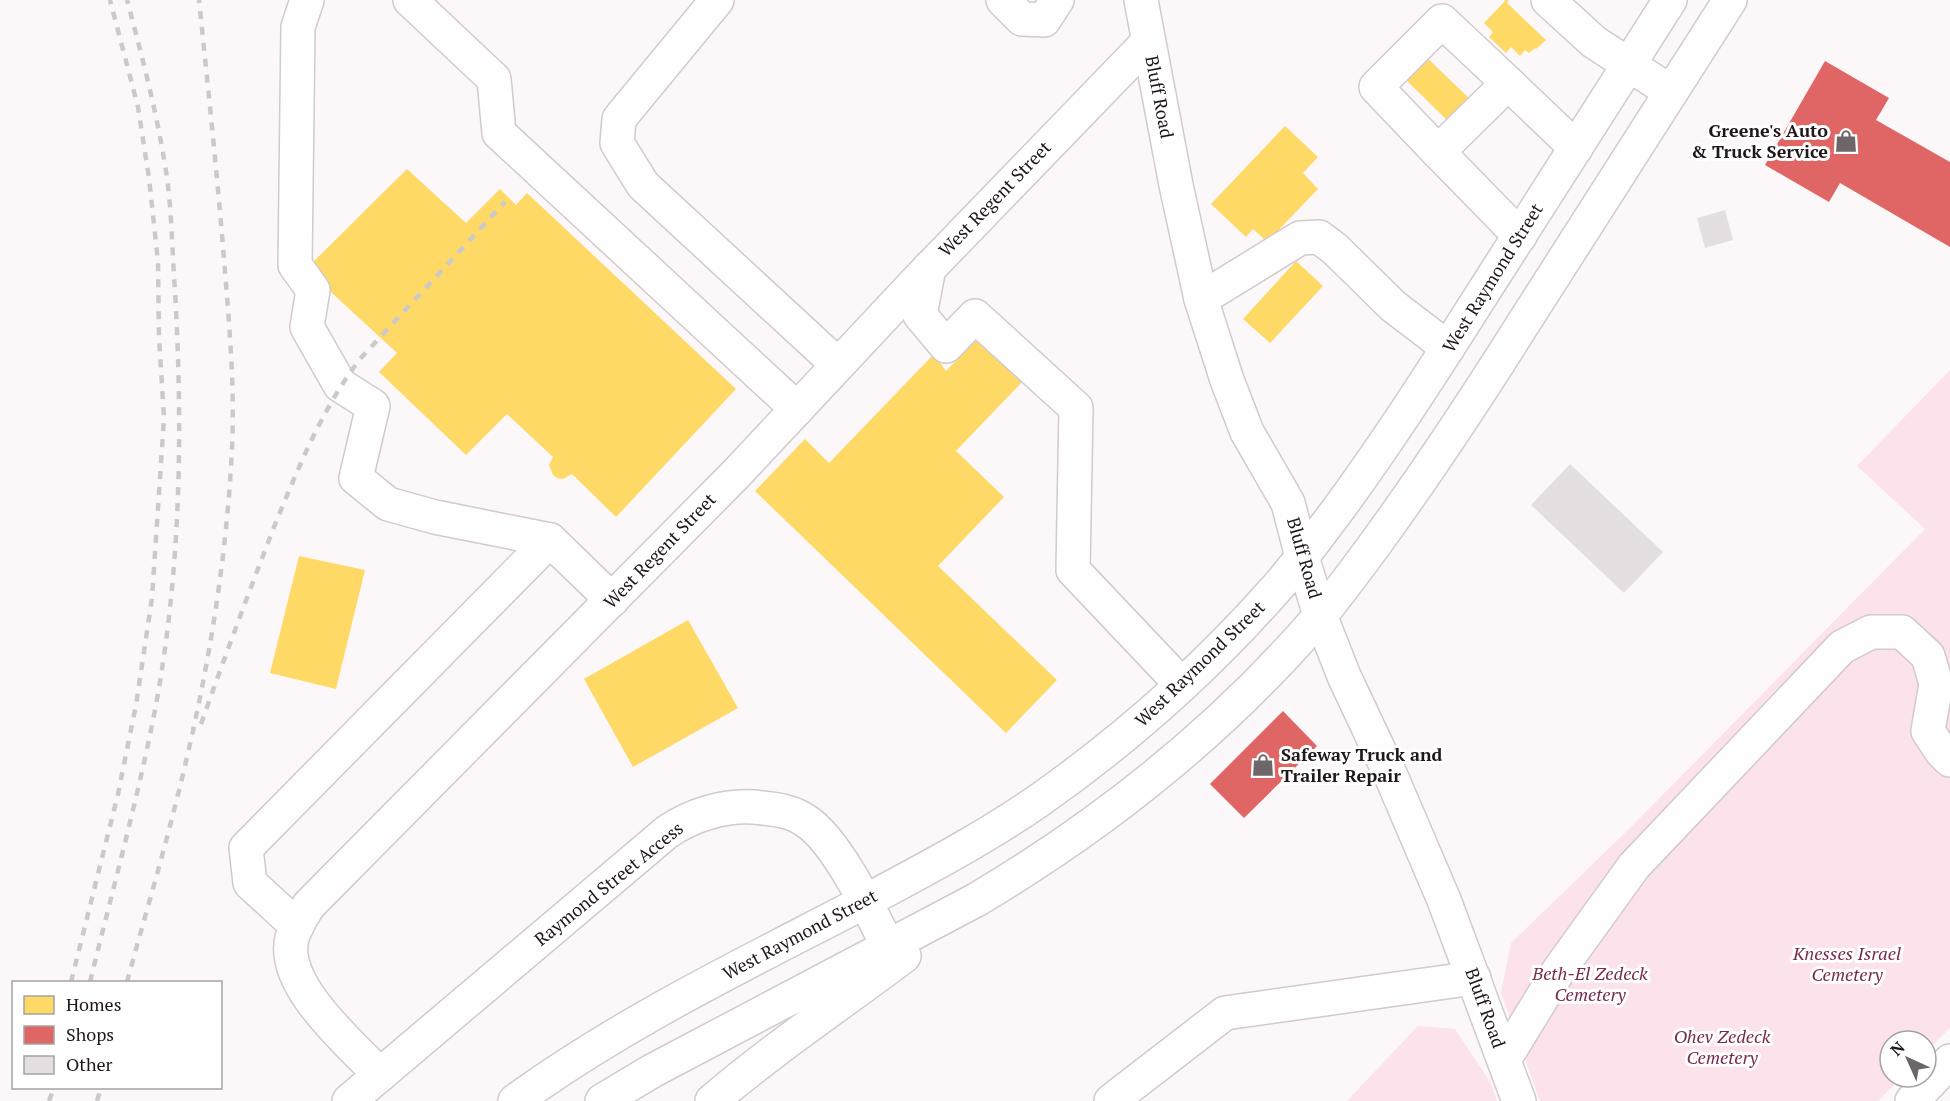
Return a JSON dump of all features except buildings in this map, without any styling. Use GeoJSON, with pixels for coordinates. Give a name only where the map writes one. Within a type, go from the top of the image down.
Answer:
{"type":"FeatureCollection","features":[{"type":"Feature","properties":{"kind":"main road"},"geometry":{"type":"LineString","coordinates":[[307,0],[298,27],[295,265],[313,290],[307,327],[324,359],[340,385],[374,406],[356,478],[388,504],[435,518],[550,540],[612,600]]}},
{"type":"Feature","properties":{"kind":"main road"},"geometry":{"type":"LineString","coordinates":[[410,0],[494,79],[499,133],[797,409]]}},
{"type":"Feature","properties":{"kind":"main road"},"geometry":{"type":"LineString","coordinates":[[717,0],[619,119],[617,143],[642,185],[838,365]]}},
{"type":"Feature","properties":{"kind":"main road"},"geometry":{"type":"LineString","coordinates":[[1003,0],[1023,19],[1044,20],[1057,0]]}},
{"type":"Feature","properties":{"kind":"main road","name":"Bluff Road"},"geometry":{"type":"LineString","coordinates":[[1141,0],[1176,185],[1201,299],[1239,413],[1247,432],[1288,503],[1320,615],[1350,691],[1391,776],[1427,860],[1474,978],[1519,1101]]}},
{"type":"Feature","properties":{"kind":"main road"},"geometry":{"type":"LineString","coordinates":[[1548,0],[1594,42],[1671,92]]}},
{"type":"Feature","properties":{"kind":"main road","name":"West Raymond Street"},"geometry":{"type":"LineString","coordinates":[[515,1101],[562,1067],[611,1037],[937,864],[1037,802],[1095,759],[1182,685],[1246,621],[1302,557],[1358,482],[1448,348],[1670,0]]}},
{"type":"Feature","properties":{"kind":"main road"},"geometry":{"type":"LineString","coordinates":[[602,1101],[672,1060],[976,900],[1059,848],[1164,768],[1212,726],[1320,615],[1350,580],[1395,517],[1466,414],[1730,0]]}},
{"type":"Feature","properties":{"kind":"main road"},"geometry":{"type":"LineString","coordinates":[[1520,236],[1376,87],[1442,21],[1576,148]]}},
{"type":"Feature","properties":{"kind":"main road","name":"West Regent Street"},"geometry":{"type":"LineString","coordinates":[[380,1075],[310,1001],[293,969],[291,939],[309,905],[612,600],[1148,42]]}},
{"type":"Feature","properties":{"kind":"main road"},"geometry":{"type":"LineString","coordinates":[[1438,152],[1508,82]]}},
{"type":"Feature","properties":{"kind":"main road"},"geometry":{"type":"LineString","coordinates":[[1201,299],[1300,238],[1319,237],[1335,249],[1393,306],[1448,348]]}},
{"type":"Feature","properties":{"kind":"main road"},"geometry":{"type":"LineString","coordinates":[[929,268],[920,315],[946,346],[975,316],[1076,408],[1073,570],[1182,685]]}},
{"type":"Feature","properties":{"kind":"main road"},"geometry":{"type":"LineString","coordinates":[[297,926],[250,884],[246,848],[550,540]]}},
{"type":"Feature","properties":{"kind":"main road"},"geometry":{"type":"LineString","coordinates":[[1504,1060],[1559,970],[1634,866],[1842,647],[1871,632],[1902,632],[1928,656],[1936,684],[1928,731],[1950,760]]}},
{"type":"Feature","properties":{"kind":"main road","name":"Raymond Street Access"},"geometry":{"type":"LineString","coordinates":[[349,1101],[658,840],[690,819],[722,809],[746,807],[786,811],[816,829],[826,840],[865,902],[888,946]]}},
{"type":"Feature","properties":{"kind":"main road"},"geometry":{"type":"LineString","coordinates":[[712,1101],[772,1050],[850,997],[976,900]]}},
{"type":"Feature","properties":{"kind":"main road"},"geometry":{"type":"LineString","coordinates":[[1111,1101],[1225,1013],[1474,978]]}},
{"type":"Feature","properties":{"kind":"main road"},"geometry":{"type":"LineString","coordinates":[[1490,1022],[1532,1015]]}},
{"type":"Feature","properties":{"kind":"main road"},"geometry":{"type":"LineString","coordinates":[[1912,1101],[1950,1061]]}},
{"type":"Feature","properties":{"kind":"green space"},"geometry":{"type":"Polygon","coordinates":[[[1950,370],[1950,1028],[1938,1040],[1938,1029],[1878,1029],[1878,1089],[1890,1089],[1878,1101],[1540,1101],[1501,993],[1511,943],[1630,828],[1925,529],[1857,466],[1950,370]]]}},
{"type":"Feature","properties":{"kind":"green space"},"geometry":{"type":"Polygon","coordinates":[[[1418,1026],[1455,1029],[1491,1083],[1497,1101],[1347,1101],[1418,1026]]]}},
{"type":"Feature","properties":{"kind":"railway"},"geometry":{"type":"LineString","coordinates":[[71,981],[118,794],[136,705],[152,598],[164,418],[159,337],[158,262],[149,178],[138,107],[110,0]]}},
{"type":"Feature","properties":{"kind":"railway"},"geometry":{"type":"LineString","coordinates":[[90,981],[155,710],[170,606],[178,501],[178,343],[170,201],[154,106],[127,0]]}},
{"type":"Feature","properties":{"kind":"railway"},"geometry":{"type":"LineString","coordinates":[[127,981],[168,835],[204,679],[219,587],[229,495],[233,425],[231,354],[199,0]]}},
{"type":"Feature","properties":{"kind":"railway"},"geometry":{"type":"LineString","coordinates":[[201,724],[276,522],[303,458],[334,397],[360,359],[505,202]]}},
{"type":"Feature","properties":{"kind":"railway"},"geometry":{"type":"LineString","coordinates":[[49,1101],[54,1089]]}},
{"type":"Feature","properties":{"kind":"railway"},"geometry":{"type":"LineString","coordinates":[[97,1101],[101,1089]]}},
{"type":"Feature","properties":{"kind":"place","name":"Greene's Auto & Truck Service"},"geometry":{"type":"Point","coordinates":[1846,141]}},
{"type":"Feature","properties":{"kind":"place","name":"Safeway Truck and Trailer Repair"},"geometry":{"type":"Point","coordinates":[1263,765]}},
{"type":"Feature","properties":{"kind":"park label","name":"Knesses Israel Cemetery"},"geometry":{"type":"Point","coordinates":[1847,964]}},
{"type":"Feature","properties":{"kind":"park label","name":"Beth-El Zedeck Cemetery"},"geometry":{"type":"Point","coordinates":[1590,984]}},
{"type":"Feature","properties":{"kind":"park label","name":"Ohev Zedeck Cemetery"},"geometry":{"type":"Point","coordinates":[1722,1047]}}]}
